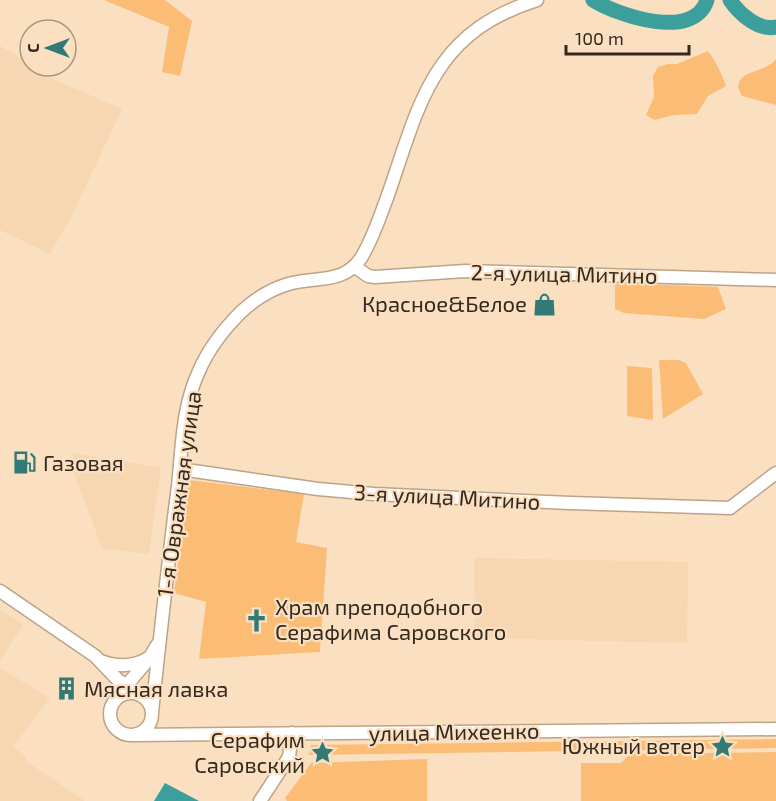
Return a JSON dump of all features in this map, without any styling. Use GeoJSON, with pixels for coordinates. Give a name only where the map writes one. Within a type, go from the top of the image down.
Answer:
{"type":"FeatureCollection","features":[{"type":"Feature","properties":{"kind":"street"},"geometry":{"type":"LineString","coordinates":[[354,266],[362,257],[381,215],[419,108],[435,73],[452,51],[472,34],[501,15],[532,1]]}},
{"type":"Feature","properties":{"kind":"street","name":"2-я улица Митино"},"geometry":{"type":"LineString","coordinates":[[354,266],[368,276],[375,277],[465,271],[776,280]]}},
{"type":"Feature","properties":{"kind":"street","name":"1-я Овражная улица"},"geometry":{"type":"LineString","coordinates":[[152,714],[183,432],[191,391],[206,357],[234,321],[251,303],[266,293],[293,283],[336,277],[347,273],[354,266]]}},
{"type":"Feature","properties":{"kind":"street","name":"3-я улица Митино"},"geometry":{"type":"LineString","coordinates":[[180,469],[318,489],[363,493],[716,508],[734,506],[776,473]]}},
{"type":"Feature","properties":{"kind":"street"},"geometry":{"type":"LineString","coordinates":[[0,591],[98,659],[111,664],[128,665],[151,656]]}},
{"type":"Feature","properties":{"kind":"street"},"geometry":{"type":"LineString","coordinates":[[152,714],[146,729],[132,735],[120,733],[112,724],[109,712],[118,697],[151,656],[159,638]]}},
{"type":"Feature","properties":{"kind":"street"},"geometry":{"type":"LineString","coordinates":[[98,659],[118,697]]}},
{"type":"Feature","properties":{"kind":"street"},"geometry":{"type":"LineString","coordinates":[[98,659],[118,697]]}},
{"type":"Feature","properties":{"kind":"street"},"geometry":{"type":"LineString","coordinates":[[118,697],[130,692],[137,693],[148,700],[152,714],[161,730],[174,735]]}},
{"type":"Feature","properties":{"kind":"street","name":"улица Михеенко"},"geometry":{"type":"LineString","coordinates":[[132,735],[776,729]]}},
{"type":"Feature","properties":{"kind":"street"},"geometry":{"type":"LineString","coordinates":[[260,801],[289,757],[292,733]]}},
{"type":"Feature","properties":{"kind":"shaded area"},"geometry":{"type":"Polygon","coordinates":[[[104,0],[165,0],[192,21],[180,76],[162,72],[169,27],[104,0]]]}},
{"type":"Feature","properties":{"kind":"shaded area"},"geometry":{"type":"Polygon","coordinates":[[[0,46],[18,56],[18,78],[51,78],[122,109],[72,215],[50,254],[0,230],[0,46]]]}},
{"type":"Feature","properties":{"kind":"shaded area"},"geometry":{"type":"Polygon","coordinates":[[[708,51],[726,86],[708,96],[697,114],[674,115],[654,120],[646,115],[654,97],[653,76],[658,67],[677,64],[708,51]]]}},
{"type":"Feature","properties":{"kind":"shaded area"},"geometry":{"type":"Polygon","coordinates":[[[776,59],[776,105],[742,96],[738,87],[741,79],[773,63],[776,59]]]}},
{"type":"Feature","properties":{"kind":"shaded area"},"geometry":{"type":"Polygon","coordinates":[[[615,283],[718,287],[726,309],[704,319],[624,313],[615,309],[615,283]]]}},
{"type":"Feature","properties":{"kind":"shaded area"},"geometry":{"type":"Polygon","coordinates":[[[659,360],[679,360],[686,363],[703,394],[663,419],[659,360]]]}},
{"type":"Feature","properties":{"kind":"shaded area"},"geometry":{"type":"Polygon","coordinates":[[[627,366],[652,368],[653,420],[627,416],[627,366]]]}},
{"type":"Feature","properties":{"kind":"shaded area"},"geometry":{"type":"Polygon","coordinates":[[[72,453],[161,468],[149,554],[102,548],[70,462],[72,453]]]}},
{"type":"Feature","properties":{"kind":"shaded area"},"geometry":{"type":"Polygon","coordinates":[[[189,480],[304,494],[296,542],[327,548],[320,652],[199,659],[206,602],[174,593],[189,480]]]}},
{"type":"Feature","properties":{"kind":"shaded area"},"geometry":{"type":"Polygon","coordinates":[[[474,558],[688,562],[687,643],[475,638],[474,558]]]}},
{"type":"Feature","properties":{"kind":"shaded area"},"geometry":{"type":"Polygon","coordinates":[[[0,609],[23,625],[0,661],[0,609]]]}},
{"type":"Feature","properties":{"kind":"shaded area"},"geometry":{"type":"Polygon","coordinates":[[[0,668],[50,698],[13,747],[26,756],[26,761],[85,801],[0,801],[0,668]]]}},
{"type":"Feature","properties":{"kind":"shaded area"},"geometry":{"type":"Polygon","coordinates":[[[776,739],[776,748],[309,755],[311,745],[776,739]]]}},
{"type":"Feature","properties":{"kind":"shaded area"},"geometry":{"type":"Polygon","coordinates":[[[776,752],[776,801],[581,801],[581,763],[621,763],[630,754],[776,752]]]}},
{"type":"Feature","properties":{"kind":"shaded area"},"geometry":{"type":"Polygon","coordinates":[[[427,759],[427,801],[287,801],[285,798],[311,763],[427,759]]]}},
{"type":"Feature","properties":{"kind":"water"},"geometry":{"type":"Polygon","coordinates":[[[165,783],[199,801],[154,801],[165,783]]]}},
{"type":"Feature","properties":{"kind":"waterway"},"geometry":{"type":"LineString","coordinates":[[593,0],[620,13],[637,18],[672,22],[687,20],[699,12],[707,0]]}},
{"type":"Feature","properties":{"kind":"waterway"},"geometry":{"type":"LineString","coordinates":[[730,0],[739,11],[756,24],[770,28],[776,27]]}},
{"type":"Feature","properties":{"kind":"place","name":"Красное&Белое"},"geometry":{"type":"Point","coordinates":[545,304]}},
{"type":"Feature","properties":{"kind":"place","name":"Газовая"},"geometry":{"type":"Point","coordinates":[25,463]}},
{"type":"Feature","properties":{"kind":"place","name":"Храм преподобного Серафима Саровского"},"geometry":{"type":"Point","coordinates":[257,620]}},
{"type":"Feature","properties":{"kind":"place","name":"Мясная лавка"},"geometry":{"type":"Point","coordinates":[66,689]}},
{"type":"Feature","properties":{"kind":"place","name":"Южный ветер"},"geometry":{"type":"Point","coordinates":[723,746]}},
{"type":"Feature","properties":{"kind":"place","name":"Серафим Саровский"},"geometry":{"type":"Point","coordinates":[323,753]}}]}
